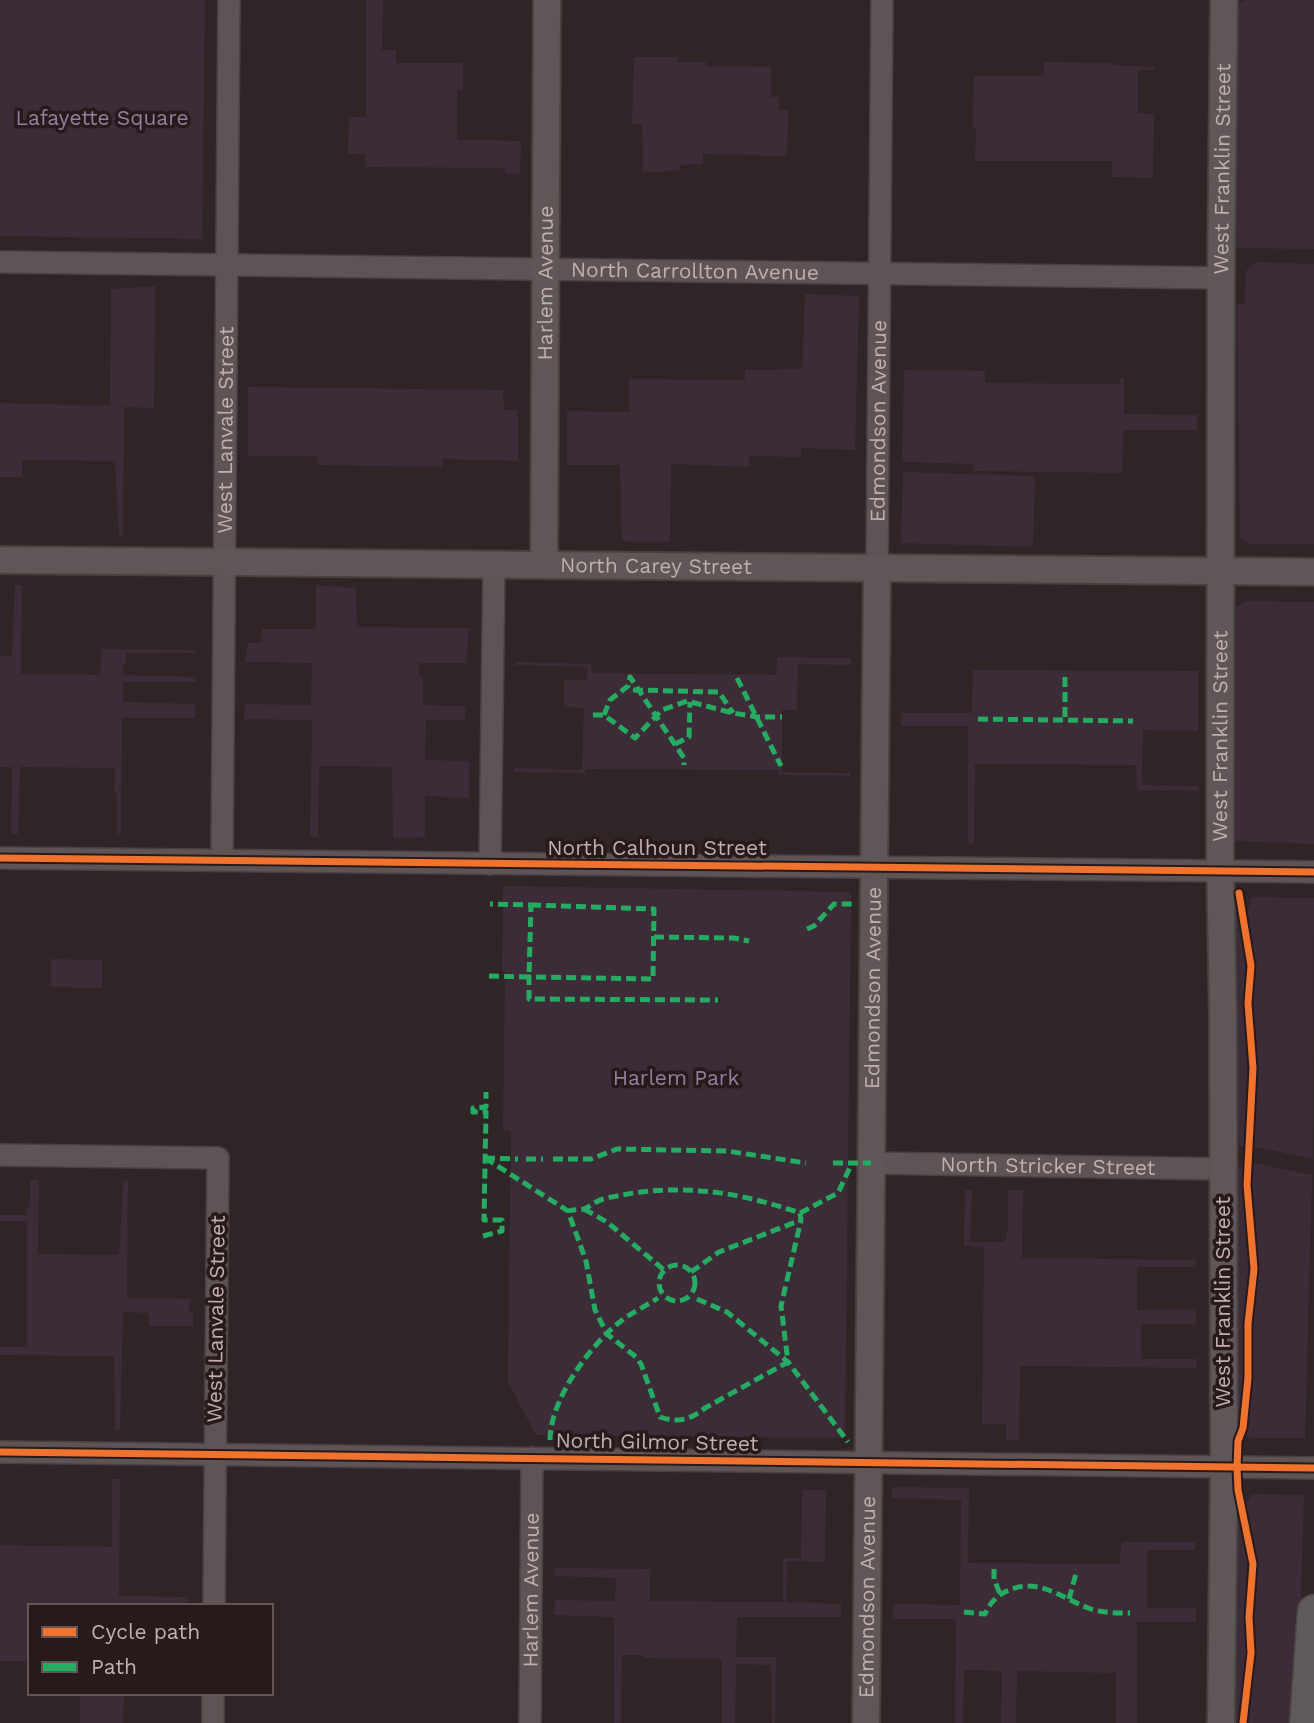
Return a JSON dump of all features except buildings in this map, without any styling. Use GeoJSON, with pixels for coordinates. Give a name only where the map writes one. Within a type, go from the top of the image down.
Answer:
{"type":"FeatureCollection","features":[{"type":"Feature","properties":{"kind":"highway"},"geometry":{"type":"LineString","coordinates":[[1306,1723],[1313,1623]]}},
{"type":"Feature","properties":{"kind":"main road","name":"Harlem Avenue"},"geometry":{"type":"LineString","coordinates":[[544,565],[547,0]]}},
{"type":"Feature","properties":{"kind":"main road","name":"West Franklin Street"},"geometry":{"type":"LineString","coordinates":[[1221,1723],[1224,1467],[1220,870],[1224,0]]}},
{"type":"Feature","properties":{"kind":"main road","name":"North Carey Street"},"geometry":{"type":"LineString","coordinates":[[0,560],[1314,572]]}},
{"type":"Feature","properties":{"kind":"main road","name":"Edmondson Avenue"},"geometry":{"type":"LineString","coordinates":[[866,1723],[877,568]]}},
{"type":"Feature","properties":{"kind":"street","name":"West Lanvale Street"},"geometry":{"type":"LineString","coordinates":[[222,859],[229,0]]}},
{"type":"Feature","properties":{"kind":"street","name":"Edmondson Avenue"},"geometry":{"type":"LineString","coordinates":[[877,568],[883,0]]}},
{"type":"Feature","properties":{"kind":"street","name":"North Carrollton Avenue"},"geometry":{"type":"LineString","coordinates":[[0,262],[1221,278]]}},
{"type":"Feature","properties":{"kind":"street"},"geometry":{"type":"LineString","coordinates":[[491,864],[494,565]]}},
{"type":"Feature","properties":{"kind":"street","name":"North Calhoun Street"},"geometry":{"type":"LineString","coordinates":[[0,858],[1314,872]]}},
{"type":"Feature","properties":{"kind":"street","name":"West Lanvale Street"},"geometry":{"type":"LineString","coordinates":[[0,1155],[218,1157],[214,1604]]}},
{"type":"Feature","properties":{"kind":"street","name":"North Stricker Street"},"geometry":{"type":"LineString","coordinates":[[872,1164],[1222,1169]]}},
{"type":"Feature","properties":{"kind":"street","name":"North Gilmor Street"},"geometry":{"type":"LineString","coordinates":[[0,1452],[1309,1468]]}},
{"type":"Feature","properties":{"kind":"street","name":"Harlem Avenue"},"geometry":{"type":"LineString","coordinates":[[530,1723],[532,1458]]}},
{"type":"Feature","properties":{"kind":"street"},"geometry":{"type":"LineString","coordinates":[[212,1723],[213,1695]]}},
{"type":"Feature","properties":{"kind":"green space","name":"Lafayette Square"},"geometry":{"type":"Polygon","coordinates":[[[0,0],[205,0],[202,239],[0,236],[0,0]]]}},
{"type":"Feature","properties":{"kind":"green space"},"geometry":{"type":"Polygon","coordinates":[[[366,0],[383,0],[382,50],[396,50],[396,63],[463,63],[463,90],[457,90],[457,140],[521,141],[520,174],[505,173],[505,168],[366,167],[366,154],[348,154],[349,117],[366,117],[366,0]]]}},
{"type":"Feature","properties":{"kind":"green space"},"geometry":{"type":"Polygon","coordinates":[[[1247,0],[1314,0],[1314,249],[1237,248],[1236,4],[1247,0]]]}},
{"type":"Feature","properties":{"kind":"green space"},"geometry":{"type":"Polygon","coordinates":[[[634,57],[678,57],[678,62],[706,62],[706,66],[771,67],[771,97],[778,97],[778,110],[788,110],[787,156],[703,154],[703,164],[680,165],[679,171],[643,172],[642,124],[632,124],[634,57]]]}},
{"type":"Feature","properties":{"kind":"green space"},"geometry":{"type":"Polygon","coordinates":[[[1044,62],[1154,67],[1154,70],[1138,70],[1138,113],[1154,114],[1153,178],[1112,177],[1112,161],[975,161],[974,76],[1043,76],[1044,62]]]}},
{"type":"Feature","properties":{"kind":"green space"},"geometry":{"type":"Polygon","coordinates":[[[1256,262],[1314,264],[1314,544],[1250,544],[1240,538],[1237,305],[1245,304],[1246,271],[1256,262]]]}},
{"type":"Feature","properties":{"kind":"green space"},"geometry":{"type":"Polygon","coordinates":[[[155,286],[154,408],[124,407],[123,537],[119,536],[115,461],[22,460],[22,477],[0,477],[0,403],[110,406],[111,289],[155,286]]]}},
{"type":"Feature","properties":{"kind":"green space"},"geometry":{"type":"Polygon","coordinates":[[[805,294],[859,296],[855,450],[801,448],[801,457],[749,456],[749,467],[671,464],[670,542],[622,541],[620,465],[567,465],[567,411],[629,412],[629,379],[745,380],[745,370],[802,369],[802,374],[805,294]]]}},
{"type":"Feature","properties":{"kind":"green space"},"geometry":{"type":"Polygon","coordinates":[[[904,370],[985,371],[985,383],[1119,384],[1120,378],[1124,378],[1124,414],[1197,415],[1197,430],[1123,430],[1122,473],[973,471],[973,464],[902,462],[904,370]]]}},
{"type":"Feature","properties":{"kind":"green space"},"geometry":{"type":"Polygon","coordinates":[[[248,387],[503,390],[504,410],[518,410],[518,461],[443,459],[442,467],[318,465],[317,456],[248,456],[248,387]]]}},
{"type":"Feature","properties":{"kind":"green space"},"geometry":{"type":"Polygon","coordinates":[[[903,472],[1035,476],[1033,547],[901,543],[903,472]]]}},
{"type":"Feature","properties":{"kind":"green space"},"geometry":{"type":"Polygon","coordinates":[[[15,585],[22,585],[21,674],[100,675],[102,649],[196,650],[196,653],[126,653],[123,675],[195,677],[196,682],[123,682],[123,702],[195,704],[195,718],[122,718],[121,835],[114,834],[117,833],[115,768],[20,767],[18,834],[11,834],[12,767],[0,767],[0,656],[12,656],[15,585]]]}},
{"type":"Feature","properties":{"kind":"green space"},"geometry":{"type":"Polygon","coordinates":[[[316,585],[356,588],[357,627],[469,628],[466,663],[419,663],[419,677],[423,677],[423,705],[466,706],[465,720],[426,720],[425,760],[469,761],[469,798],[425,796],[425,837],[393,838],[392,767],[319,766],[318,837],[310,837],[312,720],[244,719],[245,704],[311,705],[312,663],[245,662],[248,643],[261,643],[262,629],[316,629],[316,585]]]}},
{"type":"Feature","properties":{"kind":"green space"},"geometry":{"type":"Polygon","coordinates":[[[1247,601],[1314,602],[1314,844],[1235,841],[1236,607],[1247,601]]]}},
{"type":"Feature","properties":{"kind":"green space"},"geometry":{"type":"Polygon","coordinates":[[[777,657],[851,658],[851,665],[798,664],[797,710],[782,710],[782,772],[850,773],[850,776],[779,775],[778,770],[586,769],[585,773],[514,772],[514,768],[582,770],[584,708],[564,707],[564,680],[587,680],[587,667],[515,665],[515,662],[591,664],[592,673],[776,675],[777,657]]]}},
{"type":"Feature","properties":{"kind":"green space"},"geometry":{"type":"Polygon","coordinates":[[[973,670],[1198,671],[1198,731],[1143,730],[1142,785],[1198,786],[1198,791],[1137,790],[1136,765],[975,764],[974,840],[973,844],[968,843],[968,726],[901,726],[901,713],[972,713],[973,670]]]}},
{"type":"Feature","properties":{"kind":"green space","name":"Harlem Park"},"geometry":{"type":"Polygon","coordinates":[[[503,886],[851,892],[845,1438],[536,1435],[508,1382],[511,1131],[503,1131],[503,886]]]}},
{"type":"Feature","properties":{"kind":"green space"},"geometry":{"type":"Polygon","coordinates":[[[1251,897],[1314,898],[1313,1158],[1239,1146],[1236,914],[1249,910],[1251,897]]]}},
{"type":"Feature","properties":{"kind":"green space"},"geometry":{"type":"Polygon","coordinates":[[[51,959],[102,960],[102,988],[51,987],[51,959]]]}},
{"type":"Feature","properties":{"kind":"green space"},"geometry":{"type":"Polygon","coordinates":[[[1253,1163],[1312,1175],[1305,1438],[1250,1438],[1236,1430],[1237,1168],[1253,1163]]]}},
{"type":"Feature","properties":{"kind":"green space"},"geometry":{"type":"Polygon","coordinates":[[[30,1180],[39,1180],[38,1254],[119,1255],[123,1183],[128,1180],[127,1298],[190,1299],[189,1312],[193,1312],[193,1326],[149,1326],[149,1313],[123,1312],[120,1431],[115,1430],[114,1356],[0,1355],[0,1347],[27,1347],[27,1221],[0,1221],[0,1215],[27,1215],[27,1207],[30,1207],[30,1180]]]}},
{"type":"Feature","properties":{"kind":"green space"},"geometry":{"type":"Polygon","coordinates":[[[965,1190],[972,1190],[970,1242],[1005,1242],[1008,1193],[1010,1190],[1023,1190],[1022,1258],[1196,1260],[1196,1267],[1137,1267],[1137,1310],[1196,1309],[1196,1324],[1141,1324],[1141,1359],[1196,1359],[1197,1368],[1020,1366],[1019,1441],[1006,1440],[1006,1424],[982,1424],[984,1247],[964,1246],[965,1190]]]}},
{"type":"Feature","properties":{"kind":"green space"},"geometry":{"type":"Polygon","coordinates":[[[112,1479],[120,1479],[119,1596],[187,1597],[188,1604],[28,1604],[28,1661],[0,1661],[0,1545],[112,1547],[112,1479]]]}},
{"type":"Feature","properties":{"kind":"green space"},"geometry":{"type":"Polygon","coordinates":[[[892,1487],[969,1488],[968,1563],[1119,1564],[1122,1542],[1195,1542],[1195,1550],[1147,1550],[1147,1608],[1196,1608],[1196,1622],[1137,1622],[1137,1723],[1116,1723],[1116,1673],[1017,1671],[1016,1723],[1001,1723],[1002,1671],[964,1670],[963,1723],[955,1723],[956,1619],[893,1619],[893,1604],[960,1605],[961,1500],[892,1498],[892,1487]]]}},
{"type":"Feature","properties":{"kind":"green space"},"geometry":{"type":"Polygon","coordinates":[[[802,1490],[826,1490],[825,1558],[823,1562],[787,1561],[786,1602],[841,1604],[841,1617],[737,1617],[736,1657],[776,1657],[775,1723],[772,1723],[771,1665],[736,1664],[735,1723],[722,1723],[722,1659],[644,1658],[643,1655],[622,1655],[621,1723],[614,1723],[614,1617],[554,1615],[555,1600],[615,1601],[616,1578],[555,1576],[554,1568],[650,1569],[650,1601],[783,1602],[783,1558],[801,1558],[802,1490]]]}},
{"type":"Feature","properties":{"kind":"green space"},"geometry":{"type":"Polygon","coordinates":[[[1250,1494],[1304,1495],[1294,1723],[1236,1723],[1234,1505],[1249,1501],[1250,1494]]]}},
{"type":"Feature","properties":{"kind":"green space"},"geometry":{"type":"Polygon","coordinates":[[[80,1695],[124,1695],[123,1723],[80,1723],[80,1695]]]}},
{"type":"Feature","properties":{"kind":"marked path"},"geometry":{"type":"LineString","coordinates":[[604,715],[610,700],[628,686],[630,677],[684,758],[684,765]]}},
{"type":"Feature","properties":{"kind":"marked path"},"geometry":{"type":"LineString","coordinates":[[1065,677],[1065,721]]}},
{"type":"Feature","properties":{"kind":"marked path"},"geometry":{"type":"LineString","coordinates":[[737,678],[781,766]]}},
{"type":"Feature","properties":{"kind":"marked path"},"geometry":{"type":"LineString","coordinates":[[633,690],[719,692],[733,713]]}},
{"type":"Feature","properties":{"kind":"marked path"},"geometry":{"type":"LineString","coordinates":[[593,715],[604,715],[635,738],[662,710],[687,701],[733,713],[782,717]]}},
{"type":"Feature","properties":{"kind":"marked path"},"geometry":{"type":"LineString","coordinates":[[675,744],[689,737],[690,702]]}},
{"type":"Feature","properties":{"kind":"marked path"},"geometry":{"type":"LineString","coordinates":[[978,719],[1133,721]]}},
{"type":"Feature","properties":{"kind":"marked path"},"geometry":{"type":"LineString","coordinates":[[489,976],[529,977],[531,905],[490,904]]}},
{"type":"Feature","properties":{"kind":"marked path"},"geometry":{"type":"LineString","coordinates":[[807,929],[814,926],[834,904],[854,904]]}},
{"type":"Feature","properties":{"kind":"marked path"},"geometry":{"type":"LineString","coordinates":[[531,905],[654,909],[653,979],[529,977],[529,999],[718,1000]]}},
{"type":"Feature","properties":{"kind":"marked path"},"geometry":{"type":"LineString","coordinates":[[654,937],[734,938],[749,941]]}},
{"type":"Feature","properties":{"kind":"marked path"},"geometry":{"type":"LineString","coordinates":[[483,1236],[502,1231],[502,1220],[484,1220],[486,1112],[473,1112],[473,1108],[486,1107],[486,1092]]}},
{"type":"Feature","properties":{"kind":"marked path"},"geometry":{"type":"LineString","coordinates":[[553,1159],[591,1159],[617,1149],[727,1151],[806,1163]]}},
{"type":"Feature","properties":{"kind":"marked path"},"geometry":{"type":"LineString","coordinates":[[485,1158],[568,1211],[586,1261],[595,1310],[607,1334],[641,1364],[660,1417],[673,1420],[689,1418],[788,1362],[781,1306],[801,1220],[800,1213],[727,1194],[678,1190],[629,1194],[603,1199],[584,1209],[568,1211]]}},
{"type":"Feature","properties":{"kind":"marked path"},"geometry":{"type":"LineString","coordinates":[[485,1158],[518,1159]]}},
{"type":"Feature","properties":{"kind":"marked path"},"geometry":{"type":"LineString","coordinates":[[526,1159],[543,1159]]}},
{"type":"Feature","properties":{"kind":"marked path"},"geometry":{"type":"LineString","coordinates":[[833,1163],[871,1163]]}},
{"type":"Feature","properties":{"kind":"marked path"},"geometry":{"type":"LineString","coordinates":[[800,1213],[838,1193],[852,1163]]}},
{"type":"Feature","properties":{"kind":"marked path"},"geometry":{"type":"LineString","coordinates":[[584,1209],[607,1222],[664,1270]]}},
{"type":"Feature","properties":{"kind":"marked path"},"geometry":{"type":"LineString","coordinates":[[691,1272],[719,1252],[801,1220]]}},
{"type":"Feature","properties":{"kind":"marked path"},"geometry":{"type":"LineString","coordinates":[[677,1265],[690,1270],[695,1283],[690,1296],[677,1301],[664,1296],[659,1283],[664,1270],[677,1265]]}},
{"type":"Feature","properties":{"kind":"marked path"},"geometry":{"type":"LineString","coordinates":[[550,1440],[552,1424],[564,1391],[585,1359],[609,1331],[658,1298]]}},
{"type":"Feature","properties":{"kind":"marked path"},"geometry":{"type":"LineString","coordinates":[[697,1299],[727,1312],[788,1362],[848,1442]]}},
{"type":"Feature","properties":{"kind":"marked path"},"geometry":{"type":"LineString","coordinates":[[994,1569],[994,1579],[1000,1594]]}},
{"type":"Feature","properties":{"kind":"marked path"},"geometry":{"type":"LineString","coordinates":[[1069,1599],[1077,1570]]}},
{"type":"Feature","properties":{"kind":"marked path"},"geometry":{"type":"LineString","coordinates":[[964,1612],[985,1614],[994,1600],[1003,1593],[1030,1586],[1040,1587],[1096,1610],[1130,1613]]}},
{"type":"Feature","properties":{"kind":"cycle path"},"geometry":{"type":"LineString","coordinates":[[0,858],[1314,872]]}},
{"type":"Feature","properties":{"kind":"cycle path"},"geometry":{"type":"LineString","coordinates":[[1239,893],[1251,966],[1248,1003],[1253,1068],[1247,1185],[1254,1269],[1248,1324],[1248,1378],[1243,1428],[1238,1441],[1237,1468],[1238,1490],[1253,1564],[1249,1617],[1251,1653],[1243,1723]]}},
{"type":"Feature","properties":{"kind":"cycle path"},"geometry":{"type":"LineString","coordinates":[[0,1452],[1314,1468]]}}]}
